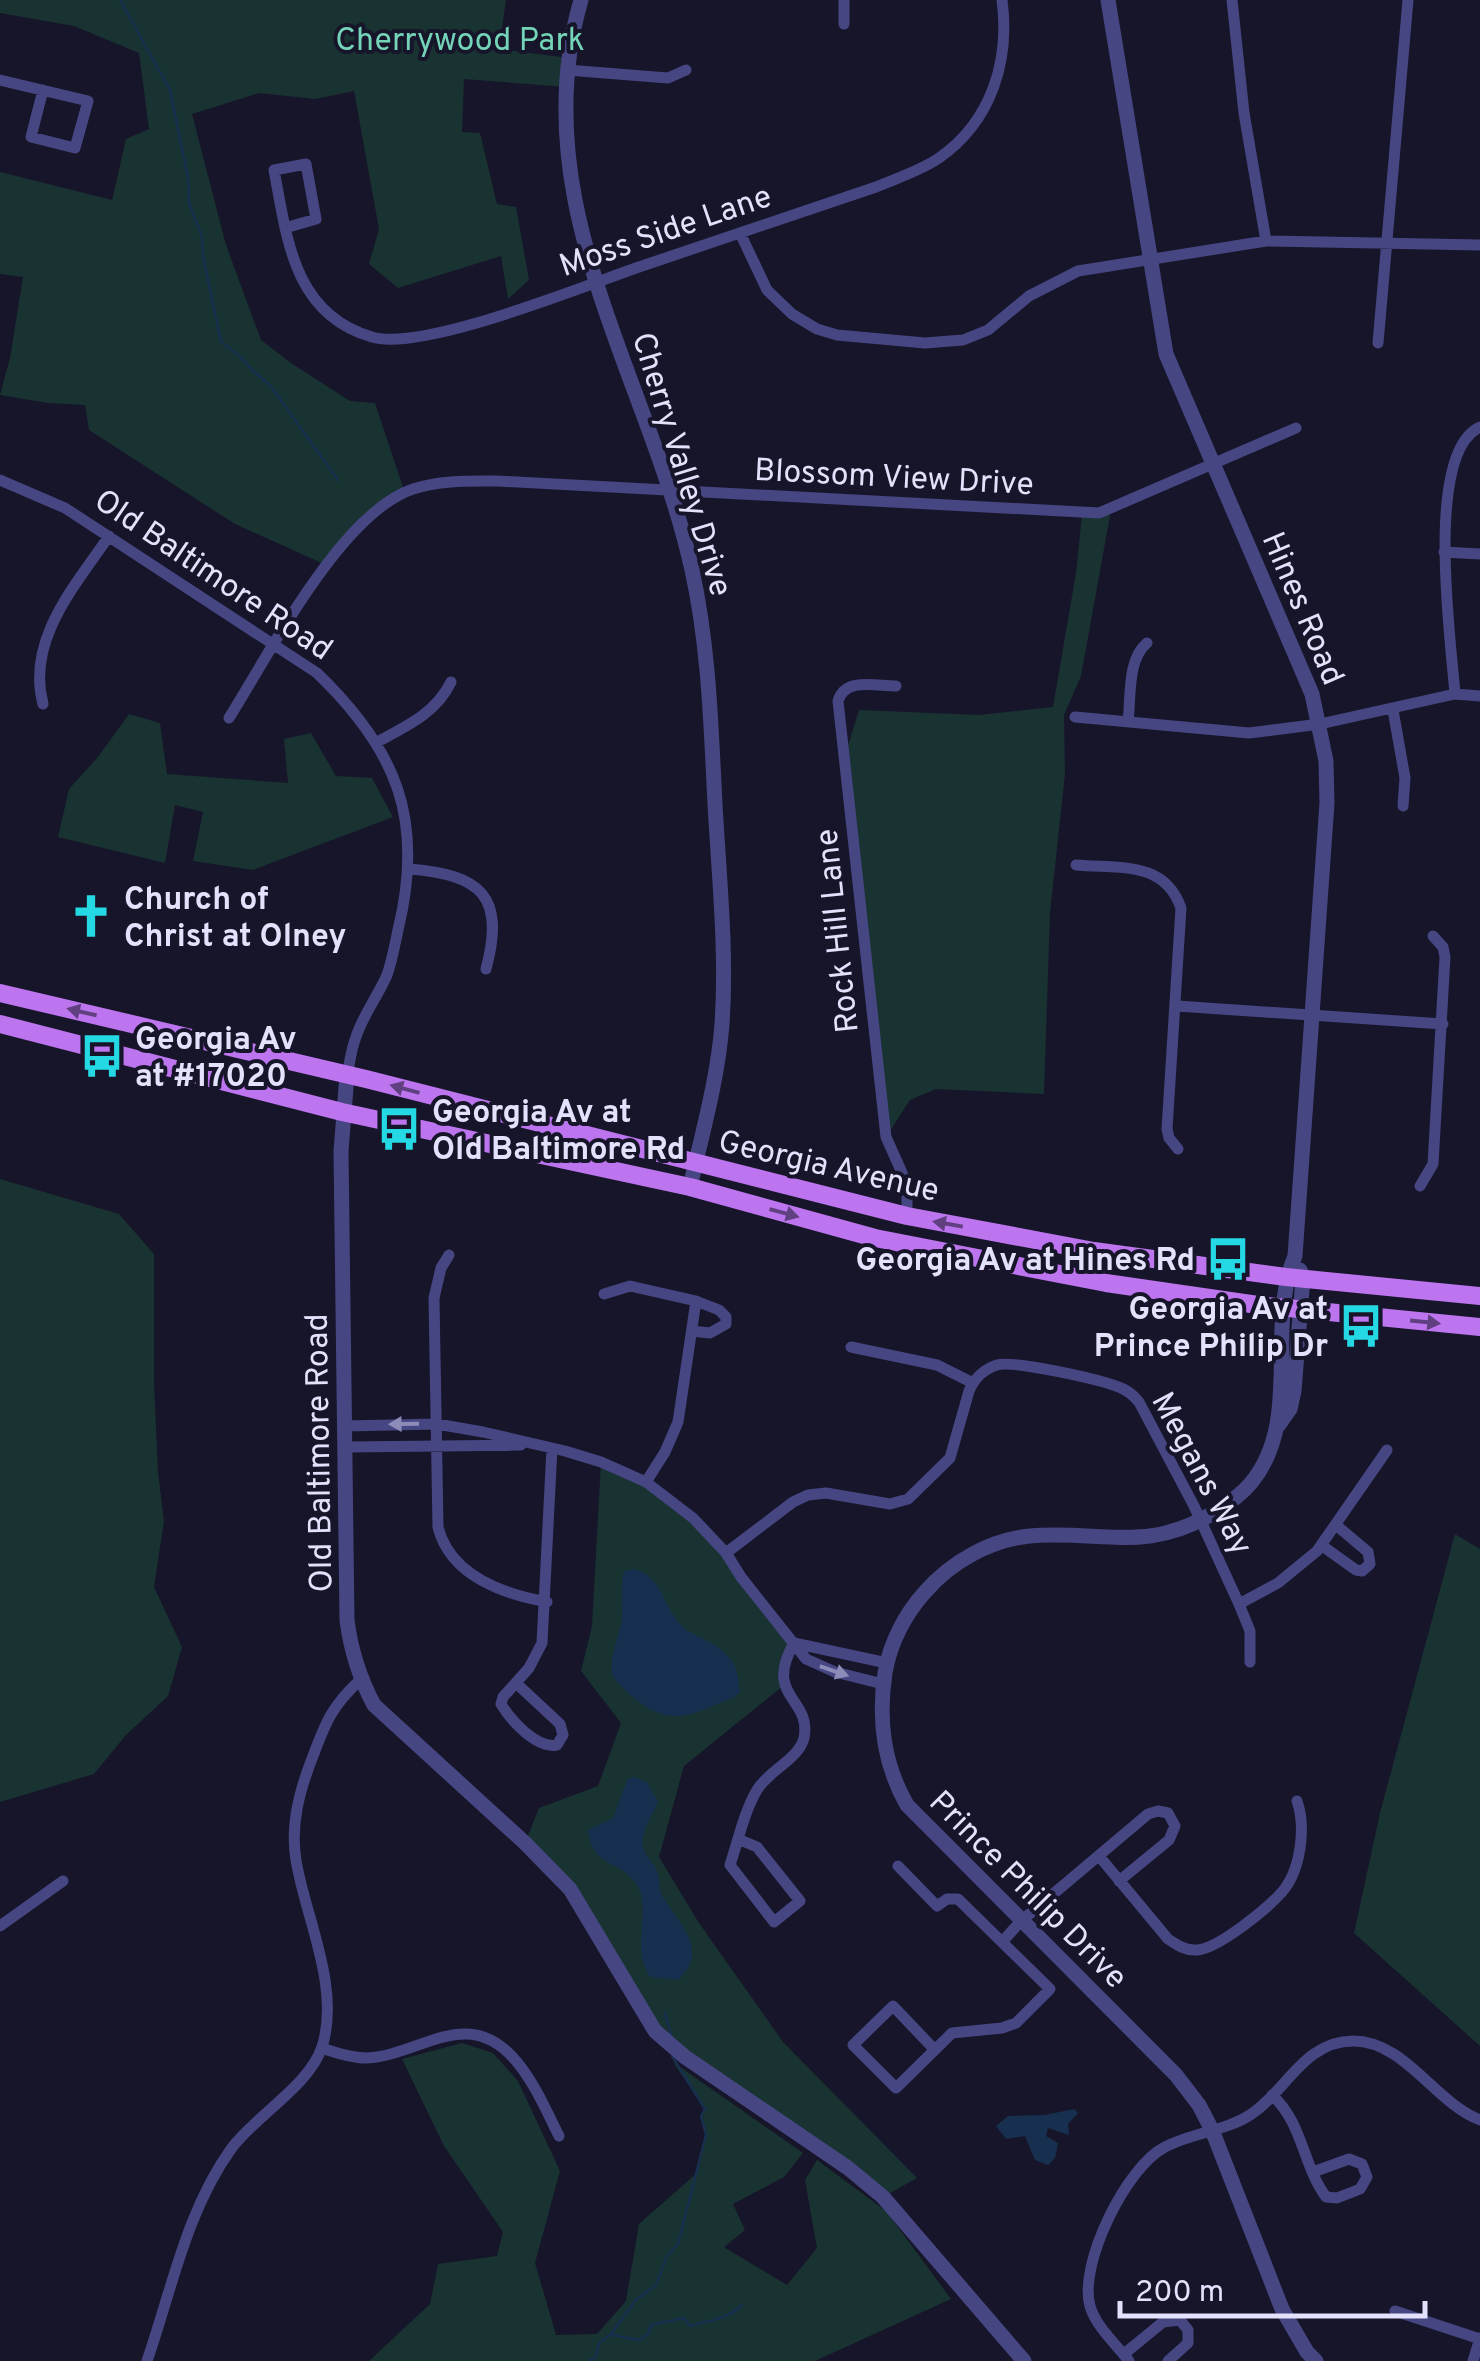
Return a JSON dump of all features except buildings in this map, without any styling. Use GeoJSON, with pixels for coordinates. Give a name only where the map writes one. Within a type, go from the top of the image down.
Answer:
{"type":"FeatureCollection","features":[{"type":"Feature","properties":{"kind":"main road","name":"Georgia Avenue"},"geometry":{"type":"LineString","coordinates":[[0,992],[907,1216],[1094,1251],[1295,1278],[1480,1296]]}},
{"type":"Feature","properties":{"kind":"main road","name":"Georgia Avenue"},"geometry":{"type":"LineString","coordinates":[[0,1024],[342,1112],[690,1188],[875,1238],[1106,1283],[1292,1308],[1480,1327]]}},
{"type":"Feature","properties":{"kind":"street","name":"Cherry Valley Drive"},"geometry":{"type":"LineString","coordinates":[[580,0],[564,115],[568,174],[585,251],[691,564],[706,648],[722,918],[722,1026],[690,1188]]}},
{"type":"Feature","properties":{"kind":"street"},"geometry":{"type":"LineString","coordinates":[[844,0],[844,24]]}},
{"type":"Feature","properties":{"kind":"street","name":"Moss Side Lane"},"geometry":{"type":"LineString","coordinates":[[285,228],[316,219],[306,164],[274,170],[285,228],[298,278],[322,308],[372,337],[398,339],[438,333],[597,284],[919,170],[954,146],[983,109],[999,78],[1006,32],[1002,0]]}},
{"type":"Feature","properties":{"kind":"street","name":"Hines Road"},"geometry":{"type":"LineString","coordinates":[[1108,0],[1166,354],[1293,644],[1320,724],[1326,760],[1295,1278]]}},
{"type":"Feature","properties":{"kind":"street"},"geometry":{"type":"LineString","coordinates":[[1232,0],[1244,114],[1266,241]]}},
{"type":"Feature","properties":{"kind":"street"},"geometry":{"type":"LineString","coordinates":[[1378,343],[1408,0]]}},
{"type":"Feature","properties":{"kind":"street"},"geometry":{"type":"LineString","coordinates":[[568,70],[668,78],[686,70]]}},
{"type":"Feature","properties":{"kind":"street"},"geometry":{"type":"LineString","coordinates":[[0,80],[43,90],[88,101],[75,148],[32,137],[43,90]]}},
{"type":"Feature","properties":{"kind":"street"},"geometry":{"type":"LineString","coordinates":[[740,233],[767,290],[792,314],[817,329],[837,335],[925,343],[963,340],[988,330],[1029,296],[1078,272],[1266,241],[1480,245]]}},
{"type":"Feature","properties":{"kind":"street"},"geometry":{"type":"LineString","coordinates":[[1455,694],[1444,552],[1453,460],[1465,440],[1480,427]]}},
{"type":"Feature","properties":{"kind":"street","name":"Blossom View Drive"},"geometry":{"type":"LineString","coordinates":[[229,718],[334,554],[377,507],[413,489],[453,481],[497,481],[1082,514],[1111,510],[1296,428]]}},
{"type":"Feature","properties":{"kind":"street","name":"Old Baltimore Road"},"geometry":{"type":"LineString","coordinates":[[0,480],[65,508],[317,673],[349,703],[377,742],[396,780],[406,813],[410,869],[388,973],[355,1037],[342,1112],[347,1620],[352,1657],[374,1706],[570,1889],[655,2030],[685,2057],[848,2168],[883,2197],[1024,2361]]}},
{"type":"Feature","properties":{"kind":"street"},"geometry":{"type":"LineString","coordinates":[[43,704],[38,668],[46,639],[74,586],[109,536]]}},
{"type":"Feature","properties":{"kind":"street"},"geometry":{"type":"LineString","coordinates":[[1444,552],[1480,554]]}},
{"type":"Feature","properties":{"kind":"street"},"geometry":{"type":"LineString","coordinates":[[1128,722],[1134,660],[1146,643]]}},
{"type":"Feature","properties":{"kind":"street"},"geometry":{"type":"LineString","coordinates":[[377,742],[427,714],[444,698],[451,682]]}},
{"type":"Feature","properties":{"kind":"street","name":"Rock Hill Lane"},"geometry":{"type":"LineString","coordinates":[[896,686],[848,686],[838,701],[886,1137],[906,1184],[907,1216]]}},
{"type":"Feature","properties":{"kind":"street"},"geometry":{"type":"LineString","coordinates":[[1074,717],[1249,734],[1393,710],[1455,694],[1480,696]]}},
{"type":"Feature","properties":{"kind":"street"},"geometry":{"type":"LineString","coordinates":[[1393,710],[1405,778],[1403,806]]}},
{"type":"Feature","properties":{"kind":"street"},"geometry":{"type":"LineString","coordinates":[[1076,865],[1148,871],[1166,881],[1181,908],[1167,1129],[1178,1149]]}},
{"type":"Feature","properties":{"kind":"street"},"geometry":{"type":"LineString","coordinates":[[410,869],[453,873],[479,889],[490,906],[494,924],[486,969]]}},
{"type":"Feature","properties":{"kind":"street"},"geometry":{"type":"LineString","coordinates":[[1420,1186],[1433,1164],[1446,957],[1434,936]]}},
{"type":"Feature","properties":{"kind":"street"},"geometry":{"type":"LineString","coordinates":[[1177,1006],[1442,1024]]}},
{"type":"Feature","properties":{"kind":"street"},"geometry":{"type":"LineString","coordinates":[[448,1255],[434,1298],[438,1527],[447,1551],[466,1569],[498,1590],[546,1602]]}},
{"type":"Feature","properties":{"kind":"street","name":"Prince Philip Drive"},"geometry":{"type":"LineString","coordinates":[[1295,1278],[1294,1391],[1267,1460],[1250,1485],[1200,1521],[1149,1538],[1027,1536],[976,1552],[937,1579],[902,1625],[887,1662],[883,1734],[890,1771],[907,1805],[1176,2075],[1199,2105],[1282,2309],[1306,2352],[1316,2361]]}},
{"type":"Feature","properties":{"kind":"street"},"geometry":{"type":"LineString","coordinates":[[604,1294],[630,1286],[696,1301],[726,1317],[726,1324],[710,1333],[692,1331]]}},
{"type":"Feature","properties":{"kind":"street"},"geometry":{"type":"LineString","coordinates":[[646,1482],[666,1452],[678,1422],[696,1301]]}},
{"type":"Feature","properties":{"kind":"street"},"geometry":{"type":"LineString","coordinates":[[726,1552],[808,1495],[826,1493],[890,1504],[908,1499],[950,1458],[973,1382],[937,1366],[850,1348]]}},
{"type":"Feature","properties":{"kind":"street","name":"Megans Way"},"geometry":{"type":"LineString","coordinates":[[973,1382],[992,1367],[1011,1364],[1126,1390],[1144,1409],[1239,1604],[1250,1631],[1250,1662]]}},
{"type":"Feature","properties":{"kind":"street"},"geometry":{"type":"LineString","coordinates":[[345,1426],[438,1424],[552,1448],[601,1462],[646,1482],[693,1518],[726,1552],[740,1577],[806,1658],[819,1666],[884,1684]]}},
{"type":"Feature","properties":{"kind":"street"},"geometry":{"type":"LineString","coordinates":[[346,1447],[531,1444]]}},
{"type":"Feature","properties":{"kind":"street"},"geometry":{"type":"LineString","coordinates":[[516,1683],[560,1724],[562,1735],[557,1745],[540,1744],[504,1710],[502,1700],[516,1683],[529,1668],[542,1643],[552,1448]]}},
{"type":"Feature","properties":{"kind":"street"},"geometry":{"type":"LineString","coordinates":[[1239,1604],[1278,1583],[1321,1545],[1387,1450]]}},
{"type":"Feature","properties":{"kind":"street"},"geometry":{"type":"LineString","coordinates":[[1321,1545],[1356,1570],[1366,1569],[1370,1564],[1368,1552],[1336,1526]]}},
{"type":"Feature","properties":{"kind":"street"},"geometry":{"type":"LineString","coordinates":[[794,1643],[887,1662]]}},
{"type":"Feature","properties":{"kind":"street"},"geometry":{"type":"LineString","coordinates":[[738,1839],[758,1847],[800,1901],[774,1922],[730,1865],[738,1839],[757,1788],[802,1744],[806,1728],[783,1686],[782,1672],[794,1643]]}},
{"type":"Feature","properties":{"kind":"street"},"geometry":{"type":"LineString","coordinates":[[147,2361],[184,2242],[206,2188],[233,2146],[306,2073],[322,2048],[326,2014],[323,1961],[296,1858],[295,1820],[302,1784],[326,1720],[335,1702],[360,1680]]}},
{"type":"Feature","properties":{"kind":"street"},"geometry":{"type":"LineString","coordinates":[[1099,1856],[1168,1939],[1195,1951],[1210,1947],[1283,1891],[1297,1860],[1304,1818],[1297,1801]]}},
{"type":"Feature","properties":{"kind":"street"},"geometry":{"type":"LineString","coordinates":[[1002,1941],[1148,1814],[1164,1811],[1171,1816],[1175,1826],[1169,1840],[1119,1881]]}},
{"type":"Feature","properties":{"kind":"street"},"geometry":{"type":"LineString","coordinates":[[898,1866],[936,1906],[947,1899],[958,1899],[1050,1989],[1016,2022],[1002,2028],[952,2033],[896,2088],[853,2045],[893,2006],[934,2049]]}},
{"type":"Feature","properties":{"kind":"street"},"geometry":{"type":"LineString","coordinates":[[0,1926],[63,1880]]}},
{"type":"Feature","properties":{"kind":"street"},"geometry":{"type":"LineString","coordinates":[[322,2048],[366,2058],[465,2032],[505,2051],[518,2063],[559,2136]]}},
{"type":"Feature","properties":{"kind":"street"},"geometry":{"type":"LineString","coordinates":[[1168,2361],[1188,2343],[1188,2330],[1180,2320],[1164,2322],[1127,2358],[1090,2307],[1088,2281],[1091,2264],[1125,2188],[1142,2164],[1164,2147],[1252,2114],[1304,2061],[1323,2048],[1347,2041],[1363,2042],[1395,2056],[1452,2105],[1480,2120]]}},
{"type":"Feature","properties":{"kind":"street"},"geometry":{"type":"LineString","coordinates":[[1272,2095],[1292,2116],[1313,2172],[1322,2192],[1331,2198],[1360,2190],[1367,2176],[1362,2164],[1349,2159],[1313,2172]]}},
{"type":"Feature","properties":{"kind":"street"},"geometry":{"type":"LineString","coordinates":[[1395,2311],[1480,2338],[1473,2361]]}},
{"type":"Feature","properties":{"kind":"green space","name":"Cherrywood Park"},"geometry":{"type":"Polygon","coordinates":[[[0,0],[506,0],[499,49],[569,58],[566,87],[464,79],[462,132],[480,133],[497,204],[516,207],[529,280],[508,299],[501,256],[398,288],[369,264],[379,229],[354,91],[315,99],[259,93],[192,114],[226,245],[261,340],[350,401],[375,403],[405,493],[377,507],[326,565],[235,524],[89,430],[85,405],[0,395],[23,277],[0,274],[0,172],[112,200],[126,139],[149,129],[139,53],[74,26],[0,13],[0,0]]]}},
{"type":"Feature","properties":{"kind":"green space"},"geometry":{"type":"Polygon","coordinates":[[[1111,510],[1081,676],[1064,715],[1065,774],[1050,913],[1044,1094],[936,1089],[910,1100],[886,1137],[844,759],[859,710],[979,715],[1053,707],[1082,514],[1111,510]]]}},
{"type":"Feature","properties":{"kind":"green space"},"geometry":{"type":"Polygon","coordinates":[[[129,714],[160,723],[167,774],[288,783],[284,739],[311,733],[336,776],[372,778],[393,817],[253,870],[193,861],[203,812],[175,805],[165,863],[58,837],[69,789],[129,714]]]}},
{"type":"Feature","properties":{"kind":"green space"},"geometry":{"type":"Polygon","coordinates":[[[0,1179],[119,1214],[154,1254],[154,1384],[164,1521],[154,1587],[182,1647],[168,1696],[126,1735],[94,1774],[0,1802],[0,1179]]]}},
{"type":"Feature","properties":{"kind":"green space"},"geometry":{"type":"Polygon","coordinates":[[[601,1462],[645,1482],[693,1518],[794,1643],[783,1686],[684,1766],[659,1857],[699,1923],[783,2042],[917,2178],[883,2197],[655,2031],[591,1919],[525,1843],[539,1808],[598,1786],[621,1723],[581,1671],[592,1626],[601,1462]]]}},
{"type":"Feature","properties":{"kind":"green space"},"geometry":{"type":"Polygon","coordinates":[[[1455,1534],[1480,1549],[1480,2046],[1354,1933],[1380,1813],[1455,1534]]]}},
{"type":"Feature","properties":{"kind":"green space"},"geometry":{"type":"Polygon","coordinates":[[[462,2043],[493,2053],[518,2081],[560,2171],[535,2263],[556,2335],[597,2334],[626,2301],[639,2224],[698,2172],[706,2135],[701,2116],[705,2109],[673,2062],[803,2153],[784,2177],[733,2204],[745,2230],[724,2247],[787,2285],[817,2248],[805,2180],[817,2160],[886,2211],[951,2299],[815,2361],[369,2361],[430,2304],[438,2264],[497,2256],[503,2232],[444,2146],[402,2059],[462,2043]]]}},
{"type":"Feature","properties":{"kind":"water"},"geometry":{"type":"Polygon","coordinates":[[[635,1569],[657,1585],[680,1624],[719,1648],[732,1661],[740,1692],[734,1697],[694,1713],[671,1716],[647,1707],[616,1680],[611,1667],[622,1619],[624,1571],[635,1569]]]}},
{"type":"Feature","properties":{"kind":"water"},"geometry":{"type":"Polygon","coordinates":[[[634,1777],[647,1782],[658,1802],[645,1830],[643,1847],[657,1870],[661,1894],[692,1947],[692,1958],[678,1980],[650,1977],[642,1954],[643,1906],[637,1885],[601,1858],[590,1842],[588,1830],[613,1818],[627,1780],[634,1777]]]}},
{"type":"Feature","properties":{"kind":"water"},"geometry":{"type":"Polygon","coordinates":[[[1074,2109],[1078,2113],[1068,2124],[1069,2135],[1048,2128],[1046,2136],[1058,2143],[1055,2158],[1048,2165],[1035,2160],[1025,2136],[1006,2139],[996,2126],[1008,2116],[1074,2109]]]}},
{"type":"Feature","properties":{"kind":"waterway"},"geometry":{"type":"LineString","coordinates":[[120,0],[170,90],[188,178],[189,203],[202,237],[221,342],[270,385],[338,480]]}},
{"type":"Feature","properties":{"kind":"waterway"},"geometry":{"type":"LineString","coordinates":[[665,2013],[671,2034]]}},
{"type":"Feature","properties":{"kind":"waterway"},"geometry":{"type":"LineString","coordinates":[[589,2361],[596,2357],[599,2343],[611,2334],[636,2300],[656,2285],[667,2256],[678,2244],[706,2135],[701,2116],[705,2109],[672,2056]]}},
{"type":"Feature","properties":{"kind":"waterway"},"geometry":{"type":"LineString","coordinates":[[613,2335],[639,2340],[648,2334],[651,2325],[684,2318],[690,2326],[724,2317],[742,2305]]}},
{"type":"Feature","properties":{"kind":"place","name":"Church of Christ at Olney"},"geometry":{"type":"Point","coordinates":[91,916]}},
{"type":"Feature","properties":{"kind":"place","name":"Georgia Av at #17020"},"geometry":{"type":"Point","coordinates":[102,1056]}},
{"type":"Feature","properties":{"kind":"place","name":"Georgia Av at Old Baltimore Rd"},"geometry":{"type":"Point","coordinates":[399,1129]}},
{"type":"Feature","properties":{"kind":"place","name":"Georgia Av at Hines Rd"},"geometry":{"type":"Point","coordinates":[1228,1259]}},
{"type":"Feature","properties":{"kind":"place","name":"Georgia Av at Prince Philip Dr"},"geometry":{"type":"Point","coordinates":[1361,1326]}}]}
